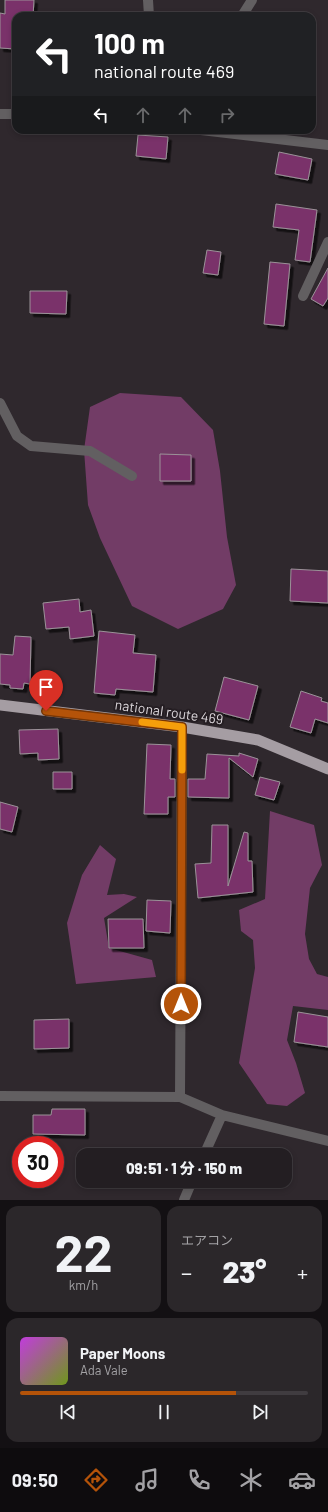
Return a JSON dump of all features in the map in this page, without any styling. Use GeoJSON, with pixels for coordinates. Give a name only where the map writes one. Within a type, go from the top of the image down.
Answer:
{"type":"FeatureCollection","features":[{"type":"Feature","properties":{"kind":"highway","name":"national route 469"},"geometry":{"type":"LineString","coordinates":[[0,705],[182,727],[258,740],[328,769]]}},
{"type":"Feature","properties":{"kind":"street"},"geometry":{"type":"LineString","coordinates":[[148,0],[149,12]]}},
{"type":"Feature","properties":{"kind":"street"},"geometry":{"type":"LineString","coordinates":[[244,12],[252,0]]}},
{"type":"Feature","properties":{"kind":"street"},"geometry":{"type":"LineString","coordinates":[[0,114],[12,114]]}},
{"type":"Feature","properties":{"kind":"street"},"geometry":{"type":"LineString","coordinates":[[242,134],[328,145]]}},
{"type":"Feature","properties":{"kind":"street"},"geometry":{"type":"LineString","coordinates":[[303,296],[328,242]]}},
{"type":"Feature","properties":{"kind":"street"},"geometry":{"type":"LineString","coordinates":[[0,403],[17,436],[31,446],[90,451],[132,476]]}},
{"type":"Feature","properties":{"kind":"street"},"geometry":{"type":"LineString","coordinates":[[180,1097],[182,727]]}},
{"type":"Feature","properties":{"kind":"street"},"geometry":{"type":"LineString","coordinates":[[0,1096],[180,1097],[222,1115],[328,1141]]}},
{"type":"Feature","properties":{"kind":"street"},"geometry":{"type":"LineString","coordinates":[[207,1148],[222,1115]]}},
{"type":"Feature","properties":{"kind":"street"},"geometry":{"type":"LineString","coordinates":[[184,1200],[189,1188]]}},
{"type":"Feature","properties":{"kind":"shaded area"},"geometry":{"type":"Polygon","coordinates":[[[120,393],[181,397],[213,430],[220,471],[227,537],[236,585],[223,609],[178,629],[132,606],[100,538],[88,505],[84,450],[90,407],[120,393]]]}},
{"type":"Feature","properties":{"kind":"shaded area"},"geometry":{"type":"Polygon","coordinates":[[[270,811],[314,825],[322,865],[310,888],[305,934],[309,959],[317,974],[328,977],[328,1010],[293,1006],[287,1040],[305,1093],[287,1106],[267,1104],[239,1063],[255,968],[253,940],[241,931],[239,910],[265,899],[270,811]]]}},
{"type":"Feature","properties":{"kind":"shaded area"},"geometry":{"type":"Polygon","coordinates":[[[100,845],[116,859],[107,895],[124,894],[137,897],[104,918],[109,948],[152,960],[156,977],[76,984],[67,923],[82,875],[100,845]]]}},
{"type":"Feature","properties":{"kind":"building"},"geometry":{"type":"Polygon","coordinates":[[[5,0],[34,0],[33,12],[12,12],[12,49],[0,48],[0,13],[5,14],[5,0]]]}},
{"type":"Feature","properties":{"kind":"building"},"geometry":{"type":"Polygon","coordinates":[[[138,135],[168,137],[166,159],[136,156],[138,135]]]}},
{"type":"Feature","properties":{"kind":"building"},"geometry":{"type":"Polygon","coordinates":[[[279,152],[312,159],[308,180],[275,174],[279,152]]]}},
{"type":"Feature","properties":{"kind":"building"},"geometry":{"type":"Polygon","coordinates":[[[276,204],[317,210],[310,262],[295,260],[299,230],[273,227],[276,204]]]}},
{"type":"Feature","properties":{"kind":"building"},"geometry":{"type":"Polygon","coordinates":[[[207,250],[221,252],[218,275],[203,273],[207,250]]]}},
{"type":"Feature","properties":{"kind":"building"},"geometry":{"type":"Polygon","coordinates":[[[270,262],[290,264],[284,326],[264,324],[270,262]]]}},
{"type":"Feature","properties":{"kind":"building"},"geometry":{"type":"Polygon","coordinates":[[[328,268],[328,298],[323,306],[311,299],[328,268]]]}},
{"type":"Feature","properties":{"kind":"building"},"geometry":{"type":"Polygon","coordinates":[[[30,291],[67,291],[66,314],[30,313],[30,291]]]}},
{"type":"Feature","properties":{"kind":"building"},"geometry":{"type":"Polygon","coordinates":[[[160,454],[191,455],[191,481],[160,481],[160,454]]]}},
{"type":"Feature","properties":{"kind":"building"},"geometry":{"type":"Polygon","coordinates":[[[291,569],[328,571],[328,603],[290,601],[291,569]]]}},
{"type":"Feature","properties":{"kind":"building"},"geometry":{"type":"Polygon","coordinates":[[[79,599],[80,612],[91,610],[94,636],[70,639],[69,627],[46,629],[43,603],[79,599]]]}},
{"type":"Feature","properties":{"kind":"building"},"geometry":{"type":"Polygon","coordinates":[[[99,631],[135,635],[133,653],[156,655],[153,692],[116,689],[115,695],[94,693],[99,631]]]}},
{"type":"Feature","properties":{"kind":"building"},"geometry":{"type":"Polygon","coordinates":[[[15,636],[31,637],[30,684],[24,683],[23,689],[10,688],[10,685],[0,684],[0,654],[13,655],[15,636]]]}},
{"type":"Feature","properties":{"kind":"building"},"geometry":{"type":"Polygon","coordinates":[[[224,677],[258,686],[249,720],[215,711],[224,677]]]}},
{"type":"Feature","properties":{"kind":"building"},"geometry":{"type":"Polygon","coordinates":[[[301,691],[322,698],[321,701],[328,703],[328,723],[315,719],[311,733],[290,727],[301,691]]]}},
{"type":"Feature","properties":{"kind":"building"},"geometry":{"type":"Polygon","coordinates":[[[58,729],[59,759],[38,760],[38,753],[20,754],[19,730],[58,729]]]}},
{"type":"Feature","properties":{"kind":"building"},"geometry":{"type":"Polygon","coordinates":[[[147,744],[171,745],[170,779],[175,779],[175,797],[168,797],[168,814],[144,814],[147,744]]]}},
{"type":"Feature","properties":{"kind":"building"},"geometry":{"type":"Polygon","coordinates":[[[239,753],[258,759],[253,777],[229,758],[229,798],[188,797],[188,779],[205,779],[207,754],[239,756],[239,753]]]}},
{"type":"Feature","properties":{"kind":"building"},"geometry":{"type":"Polygon","coordinates":[[[53,772],[72,772],[72,789],[53,789],[53,772]]]}},
{"type":"Feature","properties":{"kind":"building"},"geometry":{"type":"Polygon","coordinates":[[[260,777],[280,782],[274,800],[255,795],[260,777]]]}},
{"type":"Feature","properties":{"kind":"building"},"geometry":{"type":"Polygon","coordinates":[[[0,802],[18,807],[12,832],[0,829],[0,802]]]}},
{"type":"Feature","properties":{"kind":"building"},"geometry":{"type":"Polygon","coordinates":[[[212,825],[228,825],[228,886],[244,832],[248,833],[248,861],[252,861],[253,892],[198,898],[195,864],[211,863],[212,825]]]}},
{"type":"Feature","properties":{"kind":"building"},"geometry":{"type":"Polygon","coordinates":[[[147,900],[171,901],[170,933],[146,931],[147,900]]]}},
{"type":"Feature","properties":{"kind":"building"},"geometry":{"type":"Polygon","coordinates":[[[108,919],[143,919],[144,948],[109,948],[108,919]]]}},
{"type":"Feature","properties":{"kind":"building"},"geometry":{"type":"Polygon","coordinates":[[[298,1012],[328,1017],[328,1047],[294,1042],[298,1012]]]}},
{"type":"Feature","properties":{"kind":"building"},"geometry":{"type":"Polygon","coordinates":[[[69,1019],[69,1048],[34,1049],[34,1020],[69,1019]]]}},
{"type":"Feature","properties":{"kind":"building"},"geometry":{"type":"Polygon","coordinates":[[[52,1109],[85,1109],[85,1135],[33,1134],[33,1115],[51,1115],[52,1109]]]}},
{"type":"Feature","properties":{"kind":"slow traffic"},"geometry":{"type":"LineString","coordinates":[[142,722],[182,727],[182,770]]}},
{"type":"Feature","properties":{"kind":"route"},"geometry":{"type":"LineString","coordinates":[[46,711],[182,727],[181,1004]]}}]}
